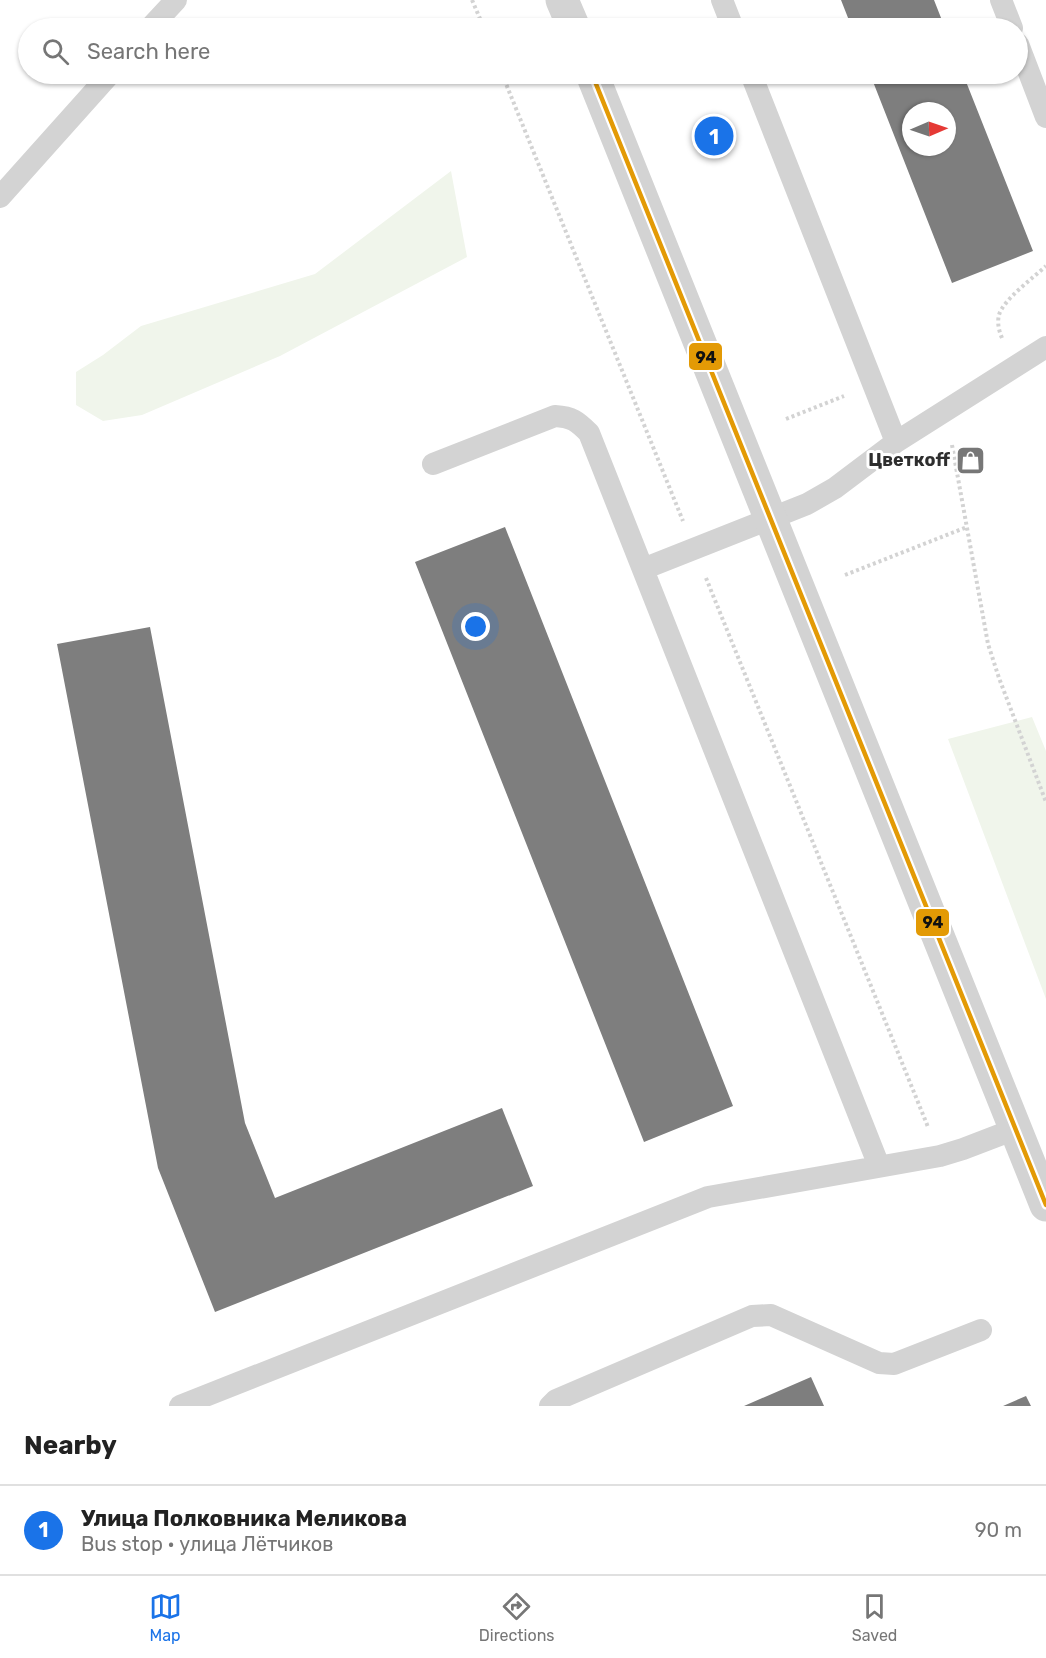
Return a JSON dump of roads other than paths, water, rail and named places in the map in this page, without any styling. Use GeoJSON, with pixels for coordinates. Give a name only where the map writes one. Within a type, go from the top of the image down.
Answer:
{"type":"FeatureCollection","features":[{"type":"Feature","properties":{"kind":"street"},"geometry":{"type":"LineString","coordinates":[[562,0],[569,18]]}},
{"type":"Feature","properties":{"kind":"street"},"geometry":{"type":"LineString","coordinates":[[596,84],[1046,1205]]}},
{"type":"Feature","properties":{"kind":"lane"},"geometry":{"type":"LineString","coordinates":[[159,18],[176,0]]}},
{"type":"Feature","properties":{"kind":"lane"},"geometry":{"type":"LineString","coordinates":[[722,0],[730,18]]}},
{"type":"Feature","properties":{"kind":"lane"},"geometry":{"type":"LineString","coordinates":[[1001,0],[1008,18]]}},
{"type":"Feature","properties":{"kind":"lane"},"geometry":{"type":"LineString","coordinates":[[1028,59],[1038,72],[1046,117]]}},
{"type":"Feature","properties":{"kind":"lane"},"geometry":{"type":"LineString","coordinates":[[0,197],[101,84]]}},
{"type":"Feature","properties":{"kind":"lane"},"geometry":{"type":"LineString","coordinates":[[755,84],[896,442]]}},
{"type":"Feature","properties":{"kind":"lane"},"geometry":{"type":"LineString","coordinates":[[643,569],[807,504],[826,494],[896,442],[1046,347]]}},
{"type":"Feature","properties":{"kind":"lane"},"geometry":{"type":"LineString","coordinates":[[433,464],[555,416],[567,417],[578,422],[589,433],[879,1166]]}},
{"type":"Feature","properties":{"kind":"lane"},"geometry":{"type":"LineString","coordinates":[[180,1406],[712,1195],[940,1156],[1015,1129]]}},
{"type":"Feature","properties":{"kind":"lane"},"geometry":{"type":"LineString","coordinates":[[550,1406],[556,1400],[752,1316],[771,1315],[879,1363],[894,1364],[981,1329]]}},
{"type":"Feature","properties":{"kind":"place","name":"Улица Полковника Меликова"},"geometry":{"type":"Point","coordinates":[714,136]}},
{"type":"Feature","properties":{"kind":"place","name":"Цветкoff"},"geometry":{"type":"Point","coordinates":[971,460]}}]}
